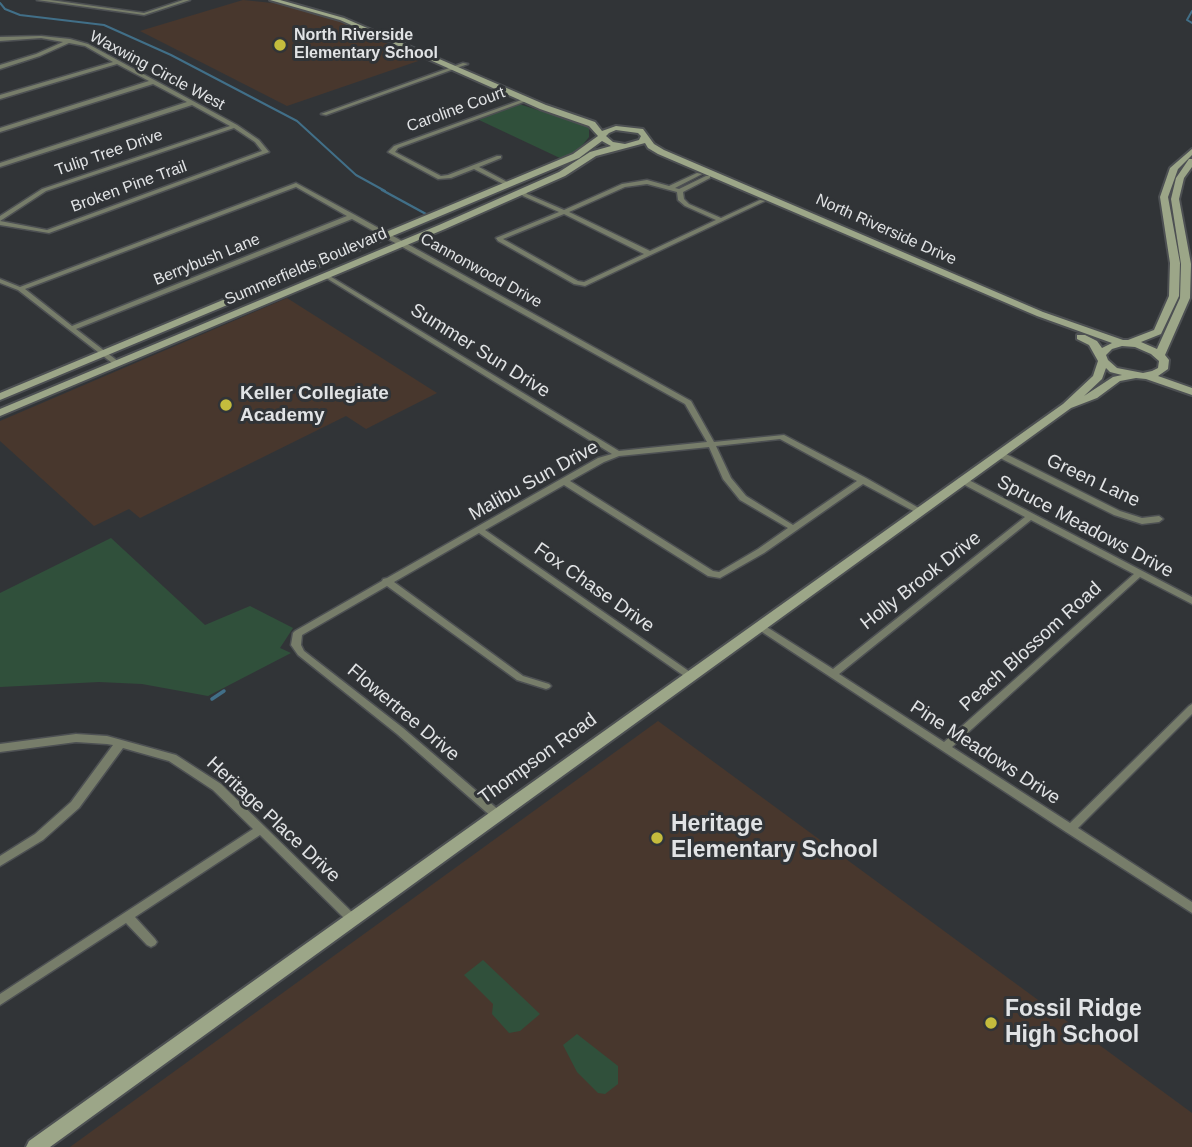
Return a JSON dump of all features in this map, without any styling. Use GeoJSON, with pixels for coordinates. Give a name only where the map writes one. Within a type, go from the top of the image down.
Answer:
{"type":"FeatureCollection","features":[{"type":"Feature","properties":{"kind":"street"},"geometry":{"type":"LineString","coordinates":[[39,0],[144,14],[188,0]]}},
{"type":"Feature","properties":{"kind":"street","name":"North Riverside Drive"},"geometry":{"type":"LineString","coordinates":[[274,0],[342,19],[526,100],[592,124],[606,142],[703,176],[1040,314],[1126,343],[1144,346],[1162,360],[1174,375],[1192,384]]}},
{"type":"Feature","properties":{"kind":"street","name":"North Riverside Drive"},"geometry":{"type":"LineString","coordinates":[[308,0],[354,15],[566,108],[622,128],[635,129],[645,136],[651,146],[661,152],[1020,313],[1087,339],[1114,370],[1133,376],[1148,376],[1192,392]]}},
{"type":"Feature","properties":{"kind":"street","name":"Waxwing Circle West"},"geometry":{"type":"LineString","coordinates":[[0,39],[27,36],[86,45],[234,126],[257,141],[266,152]]}},
{"type":"Feature","properties":{"kind":"street"},"geometry":{"type":"LineString","coordinates":[[0,67],[70,41]]}},
{"type":"Feature","properties":{"kind":"street"},"geometry":{"type":"LineString","coordinates":[[0,97],[118,62]]}},
{"type":"Feature","properties":{"kind":"street"},"geometry":{"type":"LineString","coordinates":[[324,114],[465,64]]}},
{"type":"Feature","properties":{"kind":"street"},"geometry":{"type":"LineString","coordinates":[[0,130],[152,82]]}},
{"type":"Feature","properties":{"kind":"street","name":"Caroline Court"},"geometry":{"type":"LineString","coordinates":[[499,157],[440,178],[391,152],[396,147],[526,100]]}},
{"type":"Feature","properties":{"kind":"street"},"geometry":{"type":"LineString","coordinates":[[0,165],[191,103]]}},
{"type":"Feature","properties":{"kind":"street","name":"Tulip Tree Drive"},"geometry":{"type":"LineString","coordinates":[[0,221],[44,190],[234,126]]}},
{"type":"Feature","properties":{"kind":"street"},"geometry":{"type":"LineString","coordinates":[[602,137],[606,131],[622,128]]}},
{"type":"Feature","properties":{"kind":"street"},"geometry":{"type":"LineString","coordinates":[[623,146],[638,144],[645,136]]}},
{"type":"Feature","properties":{"kind":"street","name":"Summerfields Boulevard"},"geometry":{"type":"LineString","coordinates":[[0,397],[509,185],[576,156],[602,137]]}},
{"type":"Feature","properties":{"kind":"street","name":"Summerfields Boulevard"},"geometry":{"type":"LineString","coordinates":[[0,413],[562,174],[593,154],[623,146]]}},
{"type":"Feature","properties":{"kind":"street"},"geometry":{"type":"LineString","coordinates":[[1102,357],[1108,346],[1158,332],[1174,296],[1175,263],[1164,202],[1169,176],[1179,162],[1192,151]]}},
{"type":"Feature","properties":{"kind":"street","name":"Broken Pine Trail"},"geometry":{"type":"LineString","coordinates":[[0,221],[47,232],[266,152]]}},
{"type":"Feature","properties":{"kind":"street"},"geometry":{"type":"LineString","coordinates":[[1148,376],[1160,372],[1185,298],[1186,264],[1175,204],[1180,178],[1192,161]]}},
{"type":"Feature","properties":{"kind":"street"},"geometry":{"type":"LineString","coordinates":[[474,167],[522,191],[533,200],[548,204],[650,254]]}},
{"type":"Feature","properties":{"kind":"street"},"geometry":{"type":"LineString","coordinates":[[671,187],[703,176]]}},
{"type":"Feature","properties":{"kind":"street"},"geometry":{"type":"LineString","coordinates":[[680,191],[703,176]]}},
{"type":"Feature","properties":{"kind":"street"},"geometry":{"type":"LineString","coordinates":[[680,191],[648,182],[624,185],[499,240],[581,284],[589,284],[762,201]]}},
{"type":"Feature","properties":{"kind":"street","name":"Cannonwood Drive"},"geometry":{"type":"LineString","coordinates":[[20,289],[296,185],[688,403],[711,443],[727,479],[743,498],[793,528]]}},
{"type":"Feature","properties":{"kind":"street"},"geometry":{"type":"LineString","coordinates":[[680,191],[681,200],[687,205],[721,220]]}},
{"type":"Feature","properties":{"kind":"street"},"geometry":{"type":"LineString","coordinates":[[1164,202],[1175,204]]}},
{"type":"Feature","properties":{"kind":"street","name":"Berrybush Lane"},"geometry":{"type":"LineString","coordinates":[[71,329],[353,216]]}},
{"type":"Feature","properties":{"kind":"street","name":"Summer Sun Drive"},"geometry":{"type":"LineString","coordinates":[[326,276],[618,454]]}},
{"type":"Feature","properties":{"kind":"street"},"geometry":{"type":"LineString","coordinates":[[0,281],[20,289],[116,364]]}},
{"type":"Feature","properties":{"kind":"street"},"geometry":{"type":"LineString","coordinates":[[1174,296],[1185,298]]}},
{"type":"Feature","properties":{"kind":"street","name":"Thompson Road"},"geometry":{"type":"LineString","coordinates":[[35,1147],[1067,406],[1098,377],[1102,357]]}},
{"type":"Feature","properties":{"kind":"street","name":"Thompson Road"},"geometry":{"type":"LineString","coordinates":[[1067,406],[1093,396],[1117,379],[1133,376]]}},
{"type":"Feature","properties":{"kind":"street","name":"Malibu Sun Drive"},"geometry":{"type":"LineString","coordinates":[[297,635],[302,629],[386,581],[564,481],[618,454],[781,437],[920,511]]}},
{"type":"Feature","properties":{"kind":"street","name":"Green Lane"},"geometry":{"type":"LineString","coordinates":[[999,454],[1117,513],[1142,521],[1160,519]]}},
{"type":"Feature","properties":{"kind":"street"},"geometry":{"type":"LineString","coordinates":[[564,481],[711,574],[720,575],[732,570],[863,480]]}},
{"type":"Feature","properties":{"kind":"street","name":"Spruce Meadows Drive"},"geometry":{"type":"LineString","coordinates":[[962,480],[1192,601]]}},
{"type":"Feature","properties":{"kind":"street","name":"Holly Brook Drive"},"geometry":{"type":"LineString","coordinates":[[833,674],[1031,516]]}},
{"type":"Feature","properties":{"kind":"street","name":"Fox Chase Drive"},"geometry":{"type":"LineString","coordinates":[[479,529],[690,676]]}},
{"type":"Feature","properties":{"kind":"street","name":"Peach Blossom Road"},"geometry":{"type":"LineString","coordinates":[[945,747],[1140,573]]}},
{"type":"Feature","properties":{"kind":"street"},"geometry":{"type":"LineString","coordinates":[[386,581],[520,678],[546,686]]}},
{"type":"Feature","properties":{"kind":"street","name":"Pine Meadows Drive"},"geometry":{"type":"LineString","coordinates":[[759,626],[1192,908]]}},
{"type":"Feature","properties":{"kind":"street","name":"Flowertree Drive"},"geometry":{"type":"LineString","coordinates":[[297,635],[296,645],[302,653],[400,731],[497,815]]}},
{"type":"Feature","properties":{"kind":"street"},"geometry":{"type":"LineString","coordinates":[[1070,829],[1192,708]]}},
{"type":"Feature","properties":{"kind":"street","name":"Heritage Place Drive"},"geometry":{"type":"LineString","coordinates":[[0,748],[76,738],[107,740],[163,755],[191,768],[217,787],[352,919]]}},
{"type":"Feature","properties":{"kind":"street"},"geometry":{"type":"LineString","coordinates":[[0,862],[39,837],[75,805],[120,744]]}},
{"type":"Feature","properties":{"kind":"street"},"geometry":{"type":"LineString","coordinates":[[0,1000],[261,829]]}},
{"type":"Feature","properties":{"kind":"street"},"geometry":{"type":"LineString","coordinates":[[127,916],[151,942]]}},
{"type":"Feature","properties":{"kind":"shaded area","name":"North Riverside Elementary School"},"geometry":{"type":"Polygon","coordinates":[[[243,0],[282,4],[327,16],[424,59],[287,106],[140,31],[243,0]]]}},
{"type":"Feature","properties":{"kind":"shaded area","name":"Keller Collegiate Academy"},"geometry":{"type":"Polygon","coordinates":[[[287,298],[437,393],[366,429],[346,416],[140,518],[129,509],[94,526],[0,441],[0,421],[287,298]]]}},
{"type":"Feature","properties":{"kind":"shaded area","name":"Heritage Elementary School"},"geometry":{"type":"Polygon","coordinates":[[[658,721],[1192,1113],[1192,1147],[70,1147],[658,721]]]}},
{"type":"Feature","properties":{"kind":"green space"},"geometry":{"type":"Polygon","coordinates":[[[519,104],[584,125],[589,128],[589,137],[576,153],[562,159],[477,119],[519,104]]]}},
{"type":"Feature","properties":{"kind":"green space"},"geometry":{"type":"Polygon","coordinates":[[[111,538],[205,625],[250,606],[293,628],[280,648],[291,653],[208,696],[142,684],[99,682],[0,687],[0,593],[111,538]]]}},
{"type":"Feature","properties":{"kind":"green space"},"geometry":{"type":"Polygon","coordinates":[[[483,960],[540,1014],[520,1031],[509,1033],[492,1014],[493,1004],[464,975],[483,960]]]}},
{"type":"Feature","properties":{"kind":"green space"},"geometry":{"type":"Polygon","coordinates":[[[577,1034],[618,1066],[618,1084],[605,1094],[598,1093],[577,1072],[563,1045],[577,1034]]]}},
{"type":"Feature","properties":{"kind":"waterway"},"geometry":{"type":"LineString","coordinates":[[0,3],[5,9],[20,15],[104,25],[171,55],[297,121],[356,175],[385,191]]}},
{"type":"Feature","properties":{"kind":"waterway"},"geometry":{"type":"LineString","coordinates":[[1192,11],[1187,20],[1192,23]]}},
{"type":"Feature","properties":{"kind":"waterway"},"geometry":{"type":"LineString","coordinates":[[382,190],[426,214]]}},
{"type":"Feature","properties":{"kind":"waterway"},"geometry":{"type":"LineString","coordinates":[[212,699],[224,691]]}},
{"type":"Feature","properties":{"kind":"place","name":"North Riverside Elementary School"},"geometry":{"type":"Point","coordinates":[280,45]}},
{"type":"Feature","properties":{"kind":"place","name":"Keller Collegiate Academy"},"geometry":{"type":"Point","coordinates":[226,405]}},
{"type":"Feature","properties":{"kind":"place","name":"Heritage Elementary School"},"geometry":{"type":"Point","coordinates":[657,838]}},
{"type":"Feature","properties":{"kind":"place","name":"Fossil Ridge High School"},"geometry":{"type":"Point","coordinates":[991,1023]}}]}
